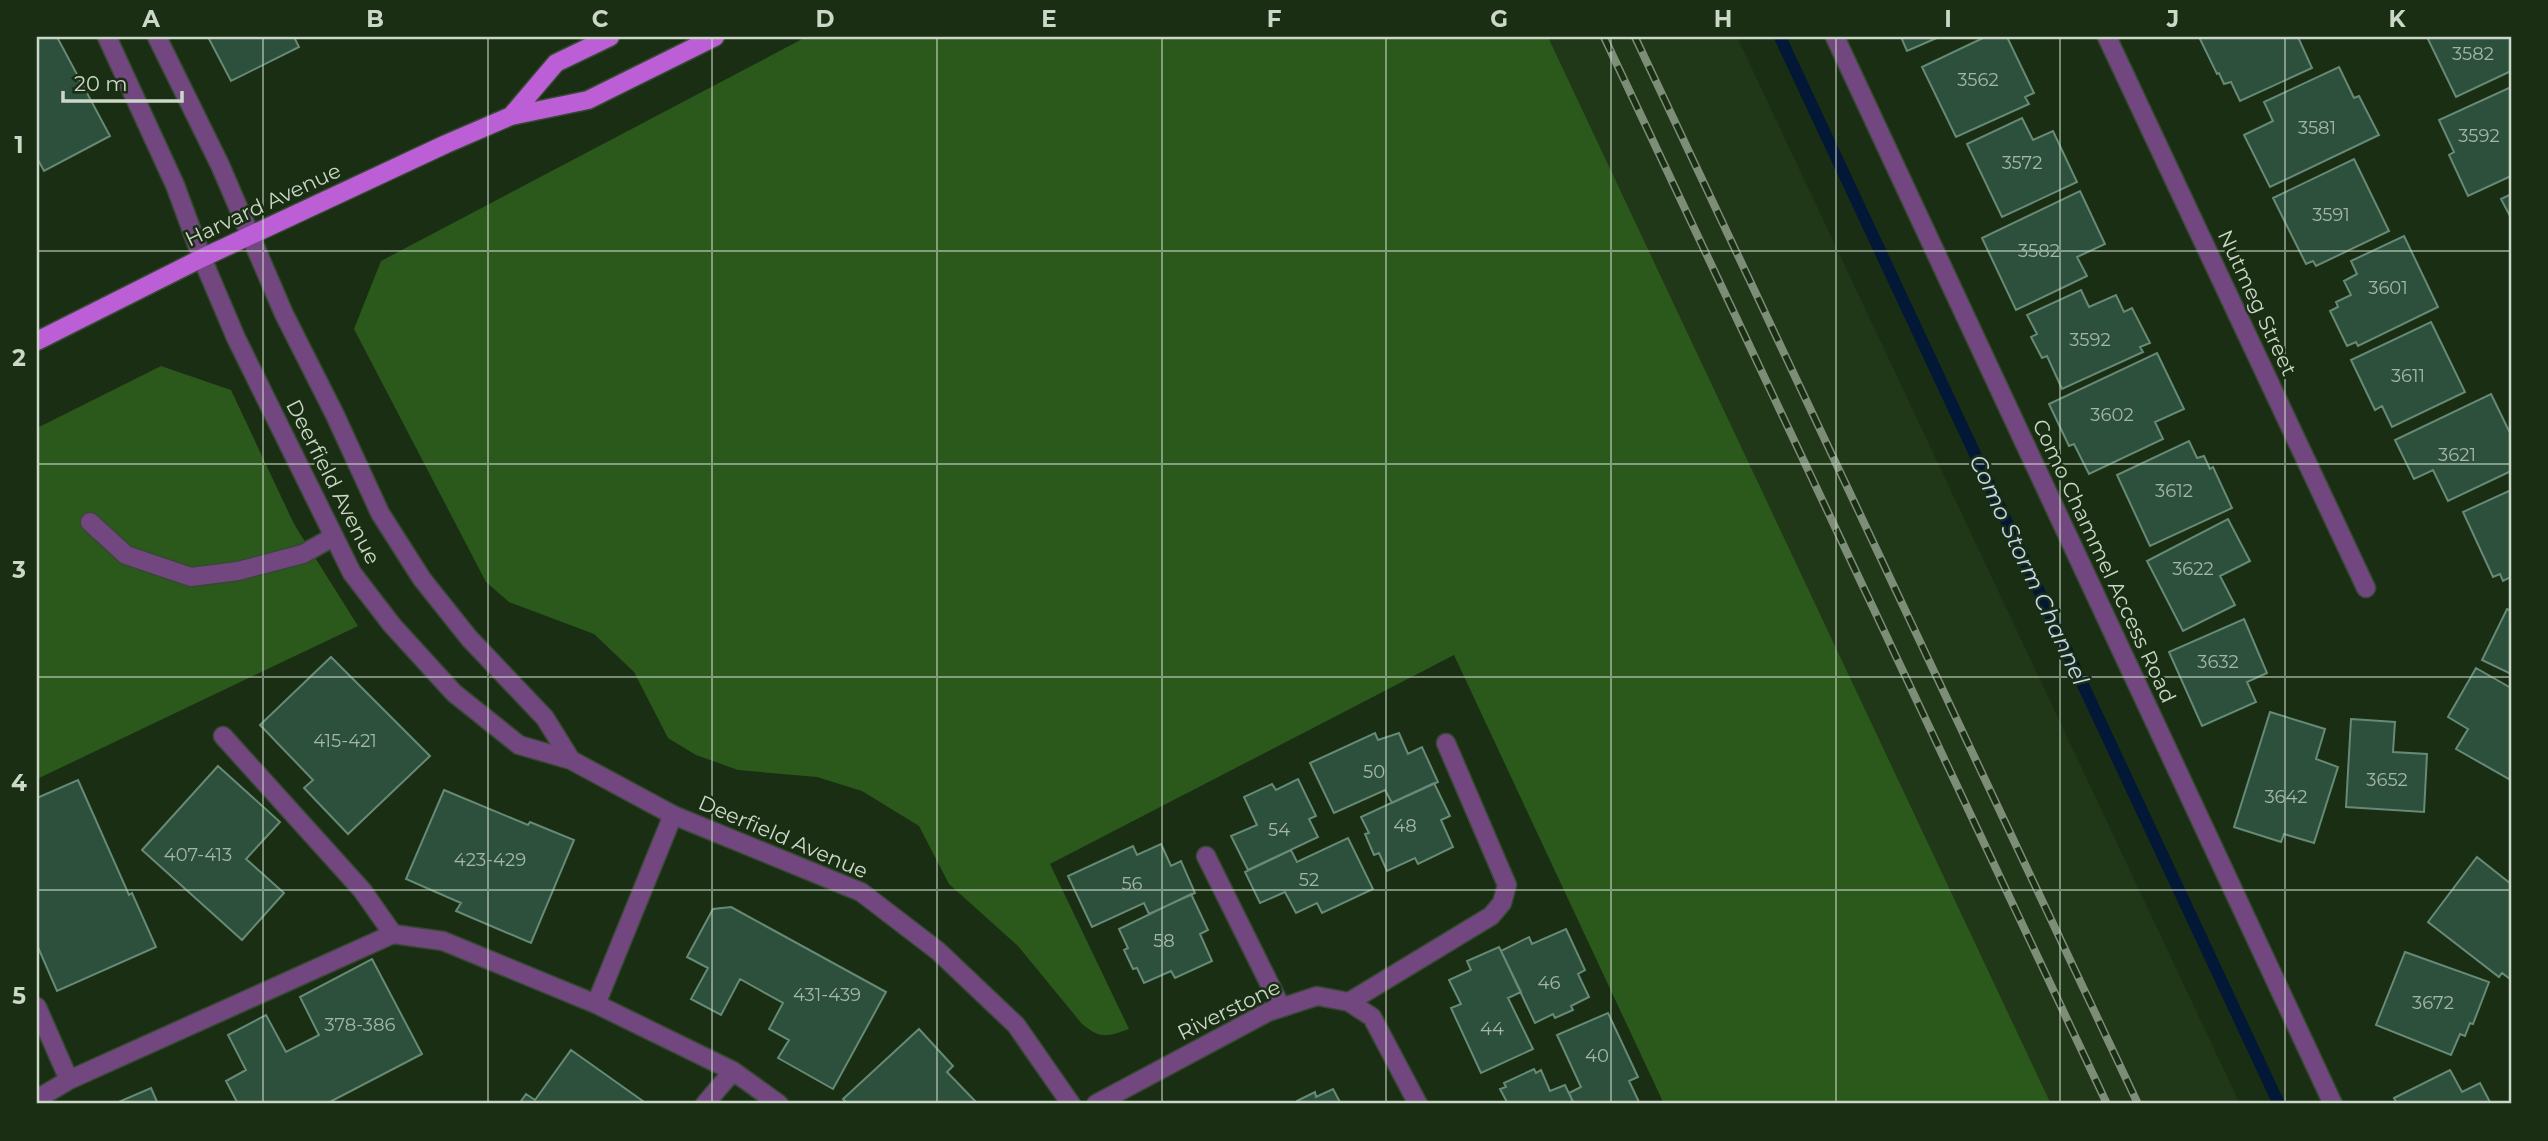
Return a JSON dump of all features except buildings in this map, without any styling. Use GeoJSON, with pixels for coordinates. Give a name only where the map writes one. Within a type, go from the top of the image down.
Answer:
{"type":"FeatureCollection","features":[{"type":"Feature","properties":{"kind":"main road","name":"Harvard Avenue"},"geometry":{"type":"LineString","coordinates":[[511,116],[556,63],[610,37]]}},
{"type":"Feature","properties":{"kind":"main road","name":"Harvard Avenue"},"geometry":{"type":"LineString","coordinates":[[37,341],[202,258],[511,116],[588,100],[715,37]]}},
{"type":"Feature","properties":{"kind":"street","name":"Deerfield Avenue"},"geometry":{"type":"LineString","coordinates":[[107,37],[175,185],[236,338],[332,537],[352,573],[391,625],[454,693],[519,745],[571,760],[673,815],[861,891],[938,951],[1016,1026],[1071,1104]]}},
{"type":"Feature","properties":{"kind":"street","name":"Deerfield Avenue"},"geometry":{"type":"LineString","coordinates":[[157,37],[220,165],[284,314],[380,513],[422,579],[470,638],[545,718],[571,760]]}},
{"type":"Feature","properties":{"kind":"street","name":"Como Chammel Access Road"},"geometry":{"type":"LineString","coordinates":[[1835,37],[2333,1104]]}},
{"type":"Feature","properties":{"kind":"street","name":"Nutmeg Street"},"geometry":{"type":"LineString","coordinates":[[2107,37],[2366,588]]}},
{"type":"Feature","properties":{"kind":"street"},"geometry":{"type":"LineString","coordinates":[[90,522],[126,555],[191,577],[238,571],[303,554],[332,537]]}},
{"type":"Feature","properties":{"kind":"street"},"geometry":{"type":"LineString","coordinates":[[223,736],[362,890],[393,934]]}},
{"type":"Feature","properties":{"kind":"street"},"geometry":{"type":"LineString","coordinates":[[1418,1104],[1372,1017],[1349,1002],[1491,916],[1502,903],[1507,885],[1446,743]]}},
{"type":"Feature","properties":{"kind":"street"},"geometry":{"type":"LineString","coordinates":[[596,1004],[673,815]]}},
{"type":"Feature","properties":{"kind":"street"},"geometry":{"type":"LineString","coordinates":[[1206,856],[1281,1007]]}},
{"type":"Feature","properties":{"kind":"street"},"geometry":{"type":"LineString","coordinates":[[37,1099],[69,1080],[393,934],[443,941],[596,1004],[733,1071],[779,1104]]}},
{"type":"Feature","properties":{"kind":"street","name":"Riverstone"},"geometry":{"type":"LineString","coordinates":[[1096,1104],[1268,1012],[1317,996],[1349,1002]]}},
{"type":"Feature","properties":{"kind":"street"},"geometry":{"type":"LineString","coordinates":[[37,1007],[69,1080]]}},
{"type":"Feature","properties":{"kind":"street"},"geometry":{"type":"LineString","coordinates":[[705,1104],[733,1071]]}},
{"type":"Feature","properties":{"kind":"shaded area"},"geometry":{"type":"Polygon","coordinates":[[[1548,37],[1737,37],[2240,1104],[2051,1104],[1548,37]]]}},
{"type":"Feature","properties":{"kind":"green space"},"geometry":{"type":"Polygon","coordinates":[[[806,37],[1548,37],[2051,1104],[1664,1104],[1454,655],[1050,864],[1129,1029],[1104,1035],[1082,1024],[1018,946],[949,884],[919,826],[862,791],[817,777],[738,770],[696,755],[668,738],[634,672],[594,634],[509,602],[486,582],[354,329],[381,261],[806,37]]]}},
{"type":"Feature","properties":{"kind":"green space"},"geometry":{"type":"Polygon","coordinates":[[[161,366],[231,390],[294,524],[358,626],[37,779],[37,428],[161,366]]]}},
{"type":"Feature","properties":{"kind":"waterway","name":"Como Storm Channel"},"geometry":{"type":"LineString","coordinates":[[1780,37],[2279,1104]]}},
{"type":"Feature","properties":{"kind":"railway"},"geometry":{"type":"LineString","coordinates":[[1604,37],[2107,1104]]}},
{"type":"Feature","properties":{"kind":"railway"},"geometry":{"type":"LineString","coordinates":[[1635,37],[2138,1104]]}}]}
